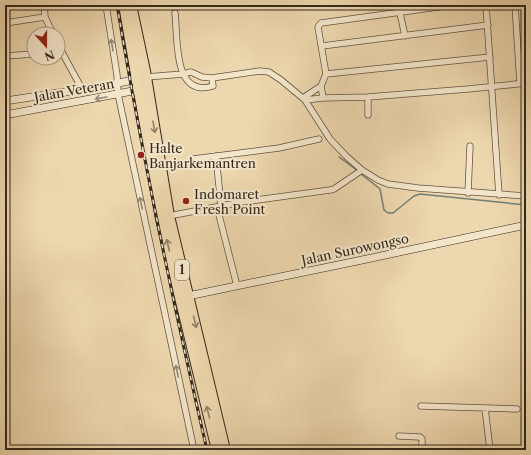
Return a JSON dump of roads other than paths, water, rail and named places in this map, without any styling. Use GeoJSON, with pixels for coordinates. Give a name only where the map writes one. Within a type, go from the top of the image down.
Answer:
{"type":"FeatureCollection","features":[{"type":"Feature","properties":{"kind":"highway","name":"1"},"geometry":{"type":"LineString","coordinates":[[124,5],[141,78]]}},
{"type":"Feature","properties":{"kind":"highway","name":"1"},"geometry":{"type":"LineString","coordinates":[[131,5],[141,78],[169,216],[225,450]]}},
{"type":"Feature","properties":{"kind":"highway","name":"1"},"geometry":{"type":"LineString","coordinates":[[143,89],[161,219],[217,450]]}},
{"type":"Feature","properties":{"kind":"street"},"geometry":{"type":"LineString","coordinates":[[44,5],[46,17],[50,26]]}},
{"type":"Feature","properties":{"kind":"street"},"geometry":{"type":"LineString","coordinates":[[106,5],[117,75],[118,94],[194,450]]}},
{"type":"Feature","properties":{"kind":"street"},"geometry":{"type":"LineString","coordinates":[[304,99],[321,86],[326,74],[318,27],[321,23],[453,5]]}},
{"type":"Feature","properties":{"kind":"street"},"geometry":{"type":"LineString","coordinates":[[486,5],[499,195]]}},
{"type":"Feature","properties":{"kind":"street"},"geometry":{"type":"LineString","coordinates":[[304,99],[368,97],[523,83],[515,5]]}},
{"type":"Feature","properties":{"kind":"street"},"geometry":{"type":"LineString","coordinates":[[176,13],[178,54],[185,75],[191,84],[198,87],[210,87],[213,80]]}},
{"type":"Feature","properties":{"kind":"street"},"geometry":{"type":"LineString","coordinates":[[400,13],[405,36]]}},
{"type":"Feature","properties":{"kind":"street"},"geometry":{"type":"LineString","coordinates":[[5,23],[46,17]]}},
{"type":"Feature","properties":{"kind":"street"},"geometry":{"type":"LineString","coordinates":[[322,46],[488,25]]}},
{"type":"Feature","properties":{"kind":"street"},"geometry":{"type":"LineString","coordinates":[[5,56],[26,55]]}},
{"type":"Feature","properties":{"kind":"street"},"geometry":{"type":"LineString","coordinates":[[326,74],[490,56]]}},
{"type":"Feature","properties":{"kind":"street"},"geometry":{"type":"LineString","coordinates":[[66,62],[82,89]]}},
{"type":"Feature","properties":{"kind":"street"},"geometry":{"type":"LineString","coordinates":[[141,78],[185,75],[191,72],[213,80],[260,71],[269,72],[304,99],[330,139],[360,171],[378,180],[388,184],[468,193],[526,196]]}},
{"type":"Feature","properties":{"kind":"street","name":"Jalan Veteran"},"geometry":{"type":"LineString","coordinates":[[5,101],[117,84],[141,78]]}},
{"type":"Feature","properties":{"kind":"street"},"geometry":{"type":"LineString","coordinates":[[321,86],[324,98]]}},
{"type":"Feature","properties":{"kind":"street","name":"Jalan Veteran"},"geometry":{"type":"LineString","coordinates":[[5,115],[143,89]]}},
{"type":"Feature","properties":{"kind":"street"},"geometry":{"type":"LineString","coordinates":[[368,97],[368,114]]}},
{"type":"Feature","properties":{"kind":"street"},"geometry":{"type":"LineString","coordinates":[[193,159],[279,148],[319,139]]}},
{"type":"Feature","properties":{"kind":"street"},"geometry":{"type":"LineString","coordinates":[[468,193],[470,146]]}},
{"type":"Feature","properties":{"kind":"street"},"geometry":{"type":"LineString","coordinates":[[216,156],[219,206],[237,286]]}},
{"type":"Feature","properties":{"kind":"street"},"geometry":{"type":"LineString","coordinates":[[169,216],[242,202],[330,190],[334,189],[360,171]]}},
{"type":"Feature","properties":{"kind":"street","name":"Jalan Surowongso"},"geometry":{"type":"LineString","coordinates":[[188,296],[526,225]]}},
{"type":"Feature","properties":{"kind":"street"},"geometry":{"type":"LineString","coordinates":[[421,406],[518,409]]}},
{"type":"Feature","properties":{"kind":"street"},"geometry":{"type":"LineString","coordinates":[[485,408],[490,450]]}},
{"type":"Feature","properties":{"kind":"street"},"geometry":{"type":"LineString","coordinates":[[399,436],[420,437],[422,439],[422,450]]}},
{"type":"Feature","properties":{"kind":"waterway"},"geometry":{"type":"LineString","coordinates":[[339,157],[358,171]]}},
{"type":"Feature","properties":{"kind":"waterway"},"geometry":{"type":"LineString","coordinates":[[361,174],[380,189],[384,210],[388,213],[393,213],[414,196],[420,194],[526,205]]}},
{"type":"Feature","properties":{"kind":"railway"},"geometry":{"type":"LineString","coordinates":[[117,5],[159,228],[207,450]]}},
{"type":"Feature","properties":{"kind":"place","name":"Halte Banjarkemantren"},"geometry":{"type":"Point","coordinates":[141,155]}},
{"type":"Feature","properties":{"kind":"place","name":"Indomaret Fresh Point"},"geometry":{"type":"Point","coordinates":[186,201]}}]}
